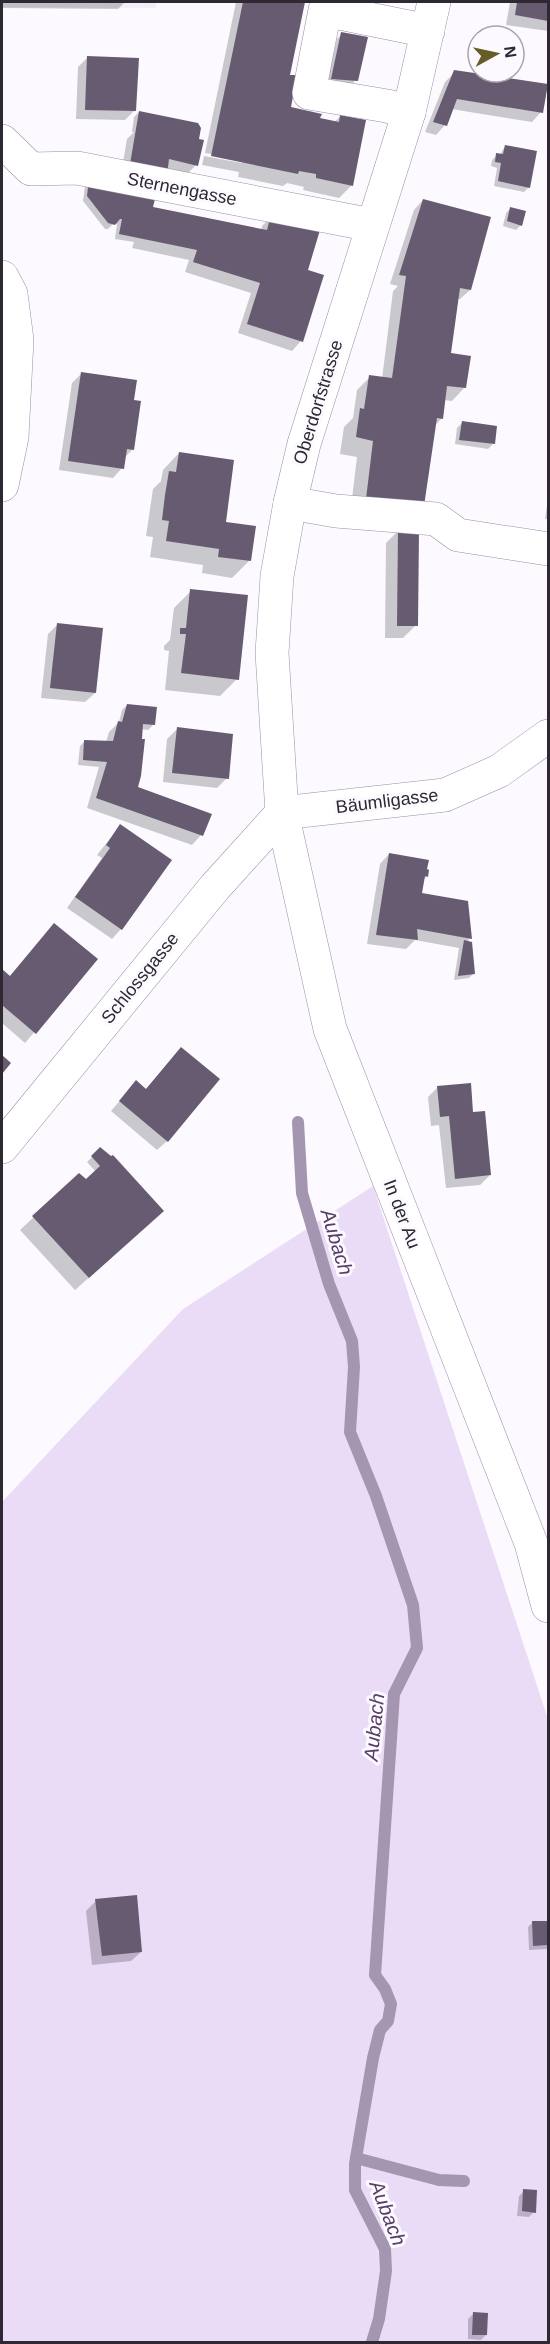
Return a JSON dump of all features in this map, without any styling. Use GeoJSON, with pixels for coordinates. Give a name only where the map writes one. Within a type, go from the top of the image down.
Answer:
{"type":"FeatureCollection","features":[{"type":"Feature","properties":{"kind":"street"},"geometry":{"type":"LineString","coordinates":[[409,112],[309,93],[325,9],[431,16]]}},
{"type":"Feature","properties":{"kind":"street","name":"Oberdorfstrasse"},"geometry":{"type":"LineString","coordinates":[[282,813],[272,653],[277,576],[290,503],[304,444],[409,112],[431,16]]}},
{"type":"Feature","properties":{"kind":"street","name":"Sternengasse"},"geometry":{"type":"LineString","coordinates":[[2,141],[31,169],[76,168],[372,225]]}},
{"type":"Feature","properties":{"kind":"street"},"geometry":{"type":"LineString","coordinates":[[2,277],[11,294],[9,340],[12,437],[2,485]]}},
{"type":"Feature","properties":{"kind":"street"},"geometry":{"type":"LineString","coordinates":[[290,503],[336,511],[436,519],[458,535],[549,549]]}},
{"type":"Feature","properties":{"kind":"street","name":"Bäumligasse"},"geometry":{"type":"LineString","coordinates":[[282,813],[445,795],[499,771],[549,736]]}},
{"type":"Feature","properties":{"kind":"street","name":"Schlossgasse"},"geometry":{"type":"LineString","coordinates":[[2,1147],[215,887],[282,813]]}},
{"type":"Feature","properties":{"kind":"street","name":"In der Au"},"geometry":{"type":"LineString","coordinates":[[282,813],[330,1029],[531,1543],[549,1606]]}},
{"type":"Feature","properties":{"kind":"shaded area"},"geometry":{"type":"Polygon","coordinates":[[[2,2],[156,2],[156,8],[2,7],[2,2]]]}},
{"type":"Feature","properties":{"kind":"shaded area"},"geometry":{"type":"Polygon","coordinates":[[[373,1186],[548,1719],[548,2342],[2,2342],[2,1502],[183,1309],[373,1186]]]}},
{"type":"Feature","properties":{"kind":"building"},"geometry":{"type":"Polygon","coordinates":[[[243,2],[305,2],[290,75],[297,75],[291,107],[322,114],[320,118],[339,122],[340,115],[366,120],[353,186],[316,178],[316,174],[299,171],[298,174],[211,156],[243,2]]]}},
{"type":"Feature","properties":{"kind":"building"},"geometry":{"type":"Polygon","coordinates":[[[517,2],[548,2],[548,21],[515,15],[517,2]]]}},
{"type":"Feature","properties":{"kind":"building"},"geometry":{"type":"Polygon","coordinates":[[[341,32],[368,37],[358,81],[331,79],[341,32]]]}},
{"type":"Feature","properties":{"kind":"building"},"geometry":{"type":"Polygon","coordinates":[[[87,56],[139,58],[136,111],[85,110],[87,56]]]}},
{"type":"Feature","properties":{"kind":"building"},"geometry":{"type":"Polygon","coordinates":[[[454,70],[466,72],[466,84],[526,84],[526,81],[548,84],[543,113],[457,99],[447,126],[433,122],[454,70]]]}},
{"type":"Feature","properties":{"kind":"building"},"geometry":{"type":"Polygon","coordinates":[[[139,111],[198,123],[201,128],[199,139],[204,140],[198,166],[169,159],[167,175],[129,170],[139,111]]]}},
{"type":"Feature","properties":{"kind":"building"},"geometry":{"type":"Polygon","coordinates":[[[505,145],[537,151],[530,188],[498,181],[501,163],[495,162],[496,153],[503,154],[505,145]]]}},
{"type":"Feature","properties":{"kind":"building"},"geometry":{"type":"Polygon","coordinates":[[[89,179],[155,199],[153,207],[267,230],[271,215],[320,230],[308,270],[324,275],[303,342],[247,324],[260,283],[193,262],[197,250],[119,234],[122,219],[115,225],[108,223],[87,196],[89,179]]]}},
{"type":"Feature","properties":{"kind":"building"},"geometry":{"type":"Polygon","coordinates":[[[423,199],[491,217],[471,290],[460,288],[451,353],[471,356],[466,388],[447,386],[443,419],[437,418],[424,506],[366,499],[373,441],[356,437],[360,408],[364,409],[369,375],[392,378],[406,276],[399,275],[423,199]]]}},
{"type":"Feature","properties":{"kind":"building"},"geometry":{"type":"Polygon","coordinates":[[[510,207],[526,211],[522,226],[507,221],[510,207]]]}},
{"type":"Feature","properties":{"kind":"building"},"geometry":{"type":"Polygon","coordinates":[[[81,372],[137,380],[134,400],[141,401],[134,450],[127,449],[124,469],[68,461],[81,372]]]}},
{"type":"Feature","properties":{"kind":"building"},"geometry":{"type":"Polygon","coordinates":[[[462,421],[497,426],[495,444],[459,440],[462,421]]]}},
{"type":"Feature","properties":{"kind":"building"},"geometry":{"type":"Polygon","coordinates":[[[179,452],[234,460],[226,522],[256,526],[251,561],[218,557],[219,549],[166,541],[169,521],[162,520],[165,495],[169,471],[176,472],[179,452]]]}},
{"type":"Feature","properties":{"kind":"building"},"geometry":{"type":"Polygon","coordinates":[[[398,529],[419,529],[418,626],[397,626],[398,529]]]}},
{"type":"Feature","properties":{"kind":"building"},"geometry":{"type":"Polygon","coordinates":[[[190,589],[248,595],[239,680],[181,673],[186,634],[180,634],[180,628],[186,628],[190,589]]]}},
{"type":"Feature","properties":{"kind":"building"},"geometry":{"type":"Polygon","coordinates":[[[57,623],[103,628],[96,693],[50,688],[57,623]]]}},
{"type":"Feature","properties":{"kind":"building"},"geometry":{"type":"Polygon","coordinates":[[[127,704],[157,707],[155,725],[143,724],[142,739],[145,739],[138,787],[212,814],[203,836],[96,798],[107,762],[83,760],[84,740],[113,741],[118,721],[122,722],[127,704]]]}},
{"type":"Feature","properties":{"kind":"building"},"geometry":{"type":"Polygon","coordinates":[[[177,727],[233,734],[229,779],[172,773],[177,727]]]}},
{"type":"Feature","properties":{"kind":"building"},"geometry":{"type":"Polygon","coordinates":[[[120,824],[172,860],[122,930],[75,897],[110,848],[106,845],[120,824]]]}},
{"type":"Feature","properties":{"kind":"building"},"geometry":{"type":"Polygon","coordinates":[[[389,853],[429,860],[428,877],[425,876],[422,893],[468,901],[472,939],[417,929],[418,940],[376,935],[389,853]]]}},
{"type":"Feature","properties":{"kind":"building"},"geometry":{"type":"Polygon","coordinates":[[[54,923],[98,959],[36,1034],[2,1005],[2,969],[10,976],[54,923]]]}},
{"type":"Feature","properties":{"kind":"building"},"geometry":{"type":"Polygon","coordinates":[[[464,940],[472,942],[475,974],[458,976],[464,940]]]}},
{"type":"Feature","properties":{"kind":"building"},"geometry":{"type":"Polygon","coordinates":[[[181,1047],[220,1079],[168,1142],[119,1101],[136,1080],[146,1089],[181,1047]]]}},
{"type":"Feature","properties":{"kind":"building"},"geometry":{"type":"Polygon","coordinates":[[[2,1055],[11,1063],[2,1074],[2,1055]]]}},
{"type":"Feature","properties":{"kind":"building"},"geometry":{"type":"Polygon","coordinates":[[[471,1083],[473,1112],[485,1111],[491,1175],[455,1179],[449,1116],[440,1117],[437,1086],[471,1083]]]}},
{"type":"Feature","properties":{"kind":"building"},"geometry":{"type":"Polygon","coordinates":[[[100,1147],[111,1156],[113,1155],[164,1211],[89,1278],[32,1216],[79,1173],[86,1179],[100,1166],[91,1156],[100,1147]]]}},
{"type":"Feature","properties":{"kind":"building"},"geometry":{"type":"Polygon","coordinates":[[[137,1895],[142,1952],[102,1956],[95,1899],[137,1895]]]}},
{"type":"Feature","properties":{"kind":"building"},"geometry":{"type":"Polygon","coordinates":[[[532,1921],[548,1921],[548,1945],[533,1946],[532,1921]]]}},
{"type":"Feature","properties":{"kind":"building"},"geometry":{"type":"Polygon","coordinates":[[[523,2189],[537,2190],[536,2213],[522,2211],[523,2189]]]}},
{"type":"Feature","properties":{"kind":"building"},"geometry":{"type":"Polygon","coordinates":[[[473,2312],[488,2313],[487,2335],[472,2335],[473,2312]]]}},
{"type":"Feature","properties":{"kind":"waterway","name":"Aubach"},"geometry":{"type":"LineString","coordinates":[[298,1122],[302,1193],[329,1284],[352,1341],[354,1367],[350,1432],[376,1496],[413,1605],[417,1648],[394,1694],[375,1975],[385,1989],[391,2004],[388,2021],[380,2030],[373,2058],[355,2164],[355,2190],[385,2249],[386,2271],[379,2319],[372,2342]]}},
{"type":"Feature","properties":{"kind":"waterway"},"geometry":{"type":"LineString","coordinates":[[356,2158],[439,2180],[464,2181]]}}]}
